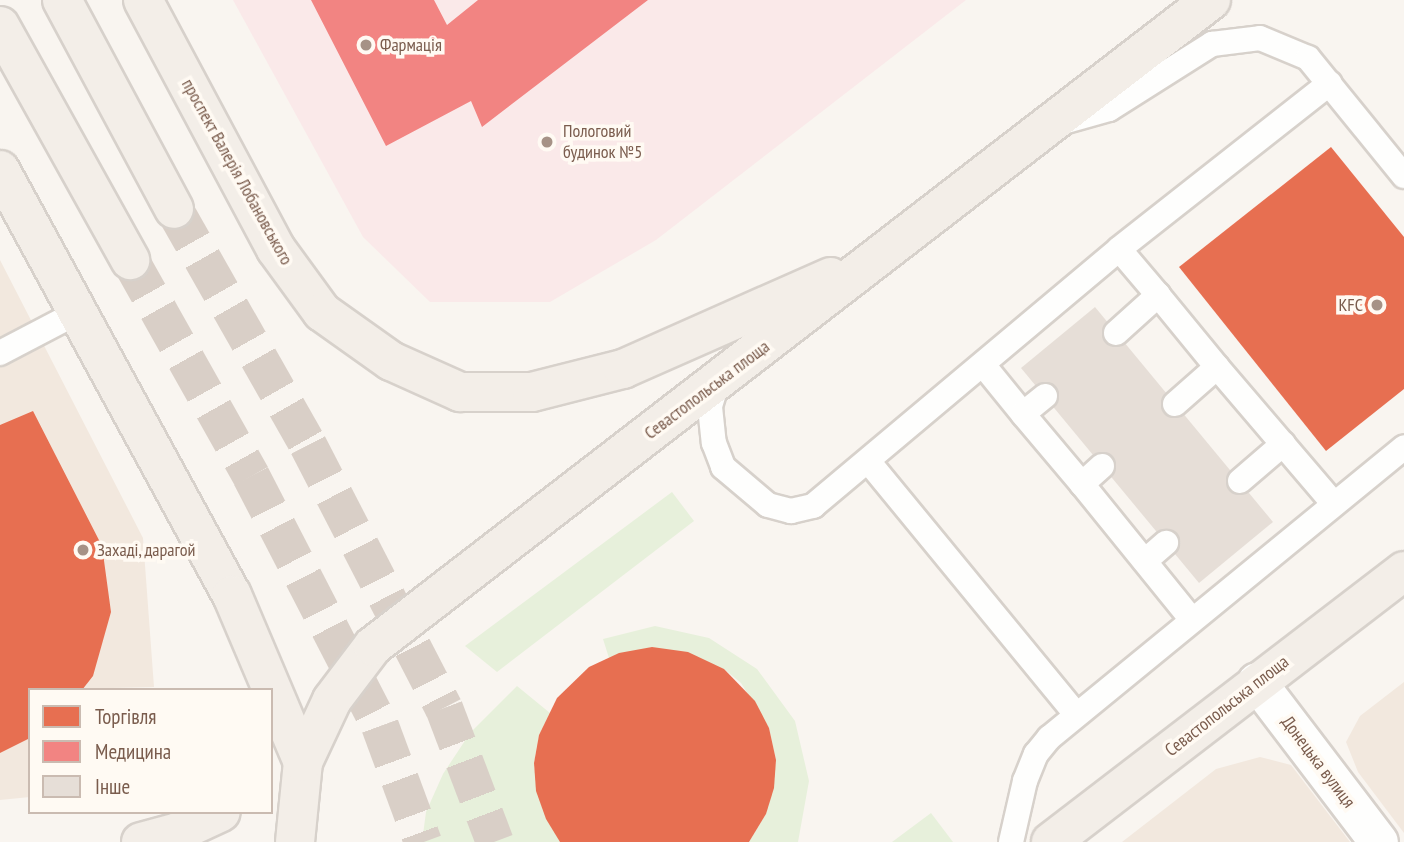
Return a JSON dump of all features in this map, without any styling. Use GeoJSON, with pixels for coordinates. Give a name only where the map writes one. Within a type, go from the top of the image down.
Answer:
{"type":"FeatureCollection","features":[{"type":"Feature","properties":{"kind":"main road"},"geometry":{"type":"LineString","coordinates":[[62,0],[173,209]]}},
{"type":"Feature","properties":{"kind":"main road","name":"проспект Валерія Лобановського"},"geometry":{"type":"LineString","coordinates":[[143,0],[276,249],[322,312],[391,362],[460,392],[532,392],[623,369],[891,251]]}},
{"type":"Feature","properties":{"kind":"main road","name":"Севастопольська площа"},"geometry":{"type":"LineString","coordinates":[[295,842],[291,776],[332,700],[373,646],[718,380],[891,251],[1049,124],[1211,0]]}},
{"type":"Feature","properties":{"kind":"main road"},"geometry":{"type":"LineString","coordinates":[[0,26],[130,260]]}},
{"type":"Feature","properties":{"kind":"main road"},"geometry":{"type":"LineString","coordinates":[[0,170],[232,595],[262,688]]}},
{"type":"Feature","properties":{"kind":"main road","name":"Севастопольська площа"},"geometry":{"type":"LineString","coordinates":[[1051,842],[1404,570]]}},
{"type":"Feature","properties":{"kind":"main road"},"geometry":{"type":"LineString","coordinates":[[273,721],[291,776]]}},
{"type":"Feature","properties":{"kind":"main road"},"geometry":{"type":"LineString","coordinates":[[141,842],[178,832],[217,814]]}},
{"type":"Feature","properties":{"kind":"street","name":"Донецька вулиця"},"geometry":{"type":"LineString","coordinates":[[1257,682],[1379,842]]}},
{"type":"Feature","properties":{"kind":"lane"},"geometry":{"type":"LineString","coordinates":[[1049,124],[1077,121],[1109,109],[1183,59],[1212,44],[1260,38],[1308,58],[1404,176]]}},
{"type":"Feature","properties":{"kind":"lane"},"geometry":{"type":"LineString","coordinates":[[718,380],[710,407],[714,443],[723,467],[768,505],[791,511],[813,506],[984,366],[1119,249],[1330,83]]}},
{"type":"Feature","properties":{"kind":"lane"},"geometry":{"type":"LineString","coordinates":[[1119,249],[1334,504]]}},
{"type":"Feature","properties":{"kind":"lane"},"geometry":{"type":"LineString","coordinates":[[1116,333],[1158,295]]}},
{"type":"Feature","properties":{"kind":"lane"},"geometry":{"type":"LineString","coordinates":[[0,353],[78,312]]}},
{"type":"Feature","properties":{"kind":"lane"},"geometry":{"type":"LineString","coordinates":[[984,366],[1192,620]]}},
{"type":"Feature","properties":{"kind":"lane"},"geometry":{"type":"LineString","coordinates":[[1175,404],[1217,367]]}},
{"type":"Feature","properties":{"kind":"lane"},"geometry":{"type":"LineString","coordinates":[[1023,414],[1045,396]]}},
{"type":"Feature","properties":{"kind":"lane"},"geometry":{"type":"LineString","coordinates":[[1240,481],[1283,444]]}},
{"type":"Feature","properties":{"kind":"lane"},"geometry":{"type":"LineString","coordinates":[[1011,842],[1036,754],[1076,714],[1404,447]]}},
{"type":"Feature","properties":{"kind":"lane"},"geometry":{"type":"LineString","coordinates":[[868,461],[1076,714]]}},
{"type":"Feature","properties":{"kind":"lane"},"geometry":{"type":"LineString","coordinates":[[1082,484],[1102,466]]}},
{"type":"Feature","properties":{"kind":"lane"},"geometry":{"type":"LineString","coordinates":[[1145,561],[1166,543]]}},
{"type":"Feature","properties":{"kind":"shaded area","name":"Пологовий будинок №5"},"geometry":{"type":"Polygon","coordinates":[[[233,0],[966,0],[656,240],[550,302],[430,302],[363,237],[233,0]]]}},
{"type":"Feature","properties":{"kind":"shaded area"},"geometry":{"type":"Polygon","coordinates":[[[0,260],[143,538],[154,687],[28,688],[28,797],[0,800],[0,260]]]}},
{"type":"Feature","properties":{"kind":"shaded area"},"geometry":{"type":"Polygon","coordinates":[[[1404,682],[1404,833],[1358,772],[1346,742],[1360,716],[1404,682]]]}},
{"type":"Feature","properties":{"kind":"shaded area"},"geometry":{"type":"Polygon","coordinates":[[[1260,757],[1291,765],[1350,842],[1122,842],[1216,769],[1260,757]]]}},
{"type":"Feature","properties":{"kind":"green space"},"geometry":{"type":"Polygon","coordinates":[[[672,492],[694,521],[497,672],[465,646],[672,492]]]}},
{"type":"Feature","properties":{"kind":"green space"},"geometry":{"type":"Polygon","coordinates":[[[655,626],[709,638],[757,669],[795,721],[809,781],[798,842],[749,842],[766,814],[776,760],[769,728],[741,683],[724,669],[652,647],[609,658],[603,639],[655,626]]]}},
{"type":"Feature","properties":{"kind":"green space"},"geometry":{"type":"Polygon","coordinates":[[[517,686],[550,713],[539,735],[534,763],[537,791],[560,842],[422,842],[426,812],[443,774],[470,733],[517,686]]]}},
{"type":"Feature","properties":{"kind":"green space"},"geometry":{"type":"Polygon","coordinates":[[[931,813],[953,842],[892,842],[931,813]]]}},
{"type":"Feature","properties":{"kind":"building: Торгівля"},"geometry":{"type":"Polygon","coordinates":[[[1331,147],[1404,237],[1404,389],[1326,451],[1179,267],[1331,147]]]}},
{"type":"Feature","properties":{"kind":"building: Торгівля"},"geometry":{"type":"Polygon","coordinates":[[[33,411],[102,546],[111,612],[93,676],[84,688],[28,688],[28,739],[0,753],[0,425],[33,411]]]}},
{"type":"Feature","properties":{"kind":"building: Торгівля"},"geometry":{"type":"Polygon","coordinates":[[[652,647],[688,652],[724,669],[755,701],[769,728],[776,760],[774,788],[766,814],[749,842],[560,842],[546,819],[536,791],[534,763],[539,735],[557,698],[589,667],[619,653],[652,647]]]}},
{"type":"Feature","properties":{"kind":"building: Медицина"},"geometry":{"type":"Polygon","coordinates":[[[311,0],[434,0],[447,25],[478,0],[648,0],[482,127],[471,101],[386,146],[311,0]]]}},
{"type":"Feature","properties":{"kind":"building: Інше"},"geometry":{"type":"Polygon","coordinates":[[[1095,307],[1273,522],[1199,583],[1021,368],[1095,307]]]}},
{"type":"Feature","properties":{"kind":"tunnel"},"geometry":{"type":"LineString","coordinates":[[174,209],[308,445],[444,708],[495,842]]}},
{"type":"Feature","properties":{"kind":"tunnel"},"geometry":{"type":"LineString","coordinates":[[130,260],[251,476],[380,726],[423,842]]}},
{"type":"Feature","properties":{"kind":"place","name":"Фармація"},"geometry":{"type":"Point","coordinates":[366,45]}},
{"type":"Feature","properties":{"kind":"place","name":"Пологовий будинок №5"},"geometry":{"type":"Point","coordinates":[547,142]}},
{"type":"Feature","properties":{"kind":"place","name":"KFC"},"geometry":{"type":"Point","coordinates":[1377,305]}},
{"type":"Feature","properties":{"kind":"place","name":"Захаді, дарагой"},"geometry":{"type":"Point","coordinates":[83,550]}}]}
